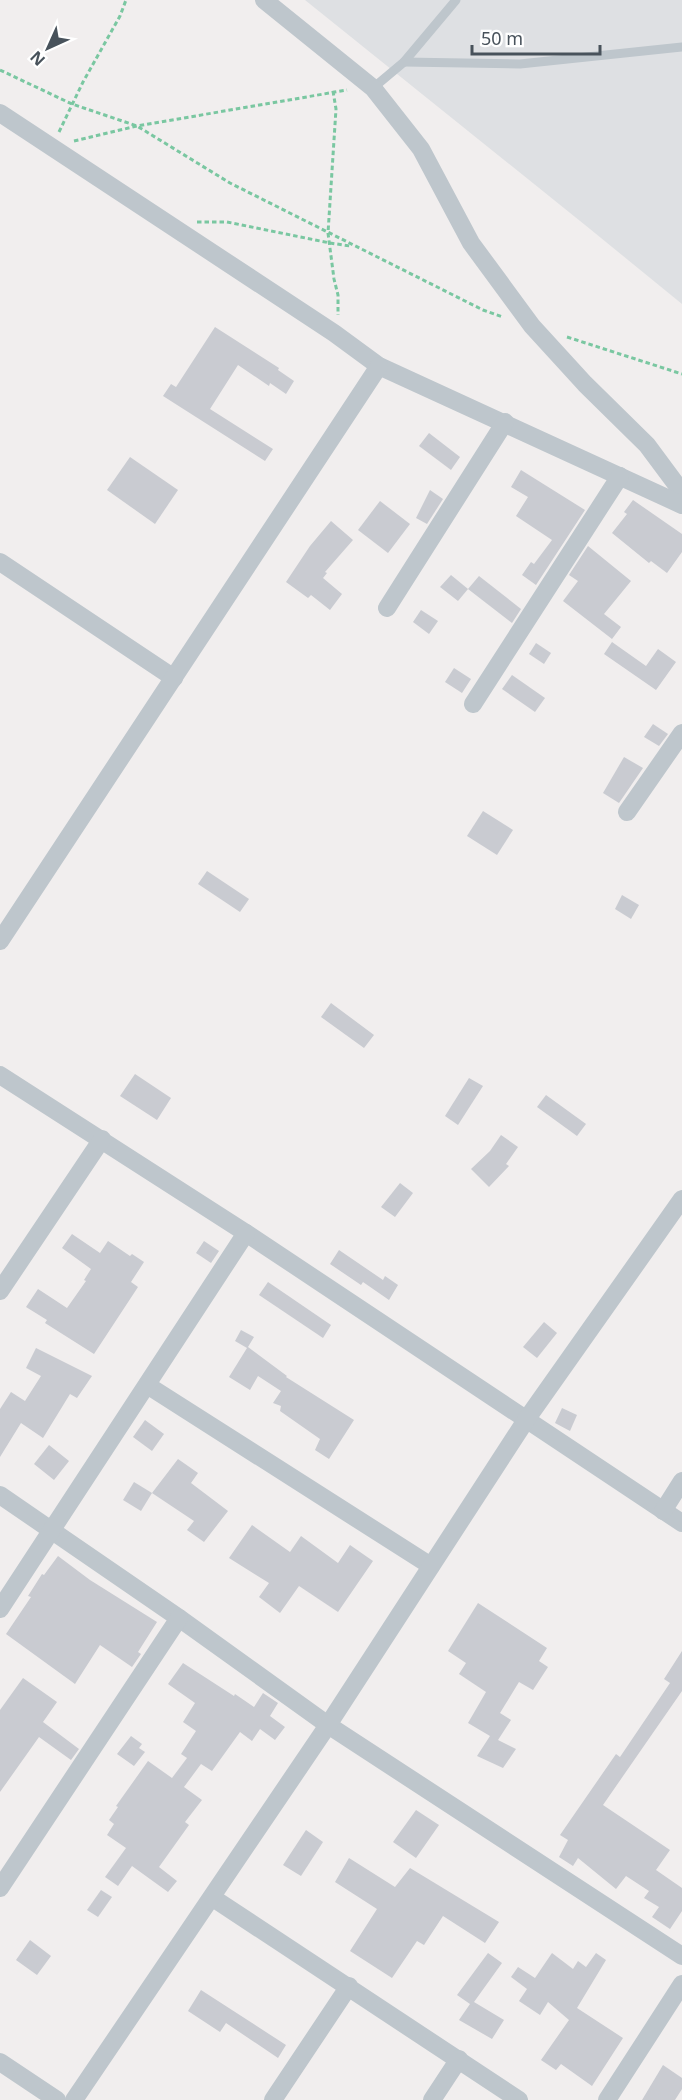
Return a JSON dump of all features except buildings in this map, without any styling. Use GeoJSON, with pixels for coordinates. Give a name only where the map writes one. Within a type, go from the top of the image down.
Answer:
{"type":"FeatureCollection","features":[{"type":"Feature","properties":{"kind":"street"},"geometry":{"type":"LineString","coordinates":[[264,0],[373,88],[421,149],[471,243],[532,326],[585,384],[647,445],[682,492]]}},
{"type":"Feature","properties":{"kind":"street"},"geometry":{"type":"LineString","coordinates":[[2,118],[51,147],[176,229],[334,333],[379,366],[682,505]]}},
{"type":"Feature","properties":{"kind":"street"},"geometry":{"type":"LineString","coordinates":[[0,941],[379,366]]}},
{"type":"Feature","properties":{"kind":"street"},"geometry":{"type":"LineString","coordinates":[[387,608],[505,422]]}},
{"type":"Feature","properties":{"kind":"street"},"geometry":{"type":"LineString","coordinates":[[473,704],[620,476]]}},
{"type":"Feature","properties":{"kind":"street"},"geometry":{"type":"LineString","coordinates":[[0,562],[174,678]]}},
{"type":"Feature","properties":{"kind":"street"},"geometry":{"type":"LineString","coordinates":[[627,812],[682,733]]}},
{"type":"Feature","properties":{"kind":"street"},"geometry":{"type":"LineString","coordinates":[[0,1075],[246,1233],[682,1523]]}},
{"type":"Feature","properties":{"kind":"street"},"geometry":{"type":"LineString","coordinates":[[2,1284],[102,1139]]}},
{"type":"Feature","properties":{"kind":"street"},"geometry":{"type":"LineString","coordinates":[[74,2100],[213,1898],[328,1725],[526,1420],[682,1199]]}},
{"type":"Feature","properties":{"kind":"street"},"geometry":{"type":"LineString","coordinates":[[0,1608],[246,1233]]}},
{"type":"Feature","properties":{"kind":"street"},"geometry":{"type":"LineString","coordinates":[[147,1385],[431,1566]]}},
{"type":"Feature","properties":{"kind":"street"},"geometry":{"type":"LineString","coordinates":[[663,1511],[682,1481]]}},
{"type":"Feature","properties":{"kind":"street"},"geometry":{"type":"LineString","coordinates":[[0,1495],[179,1618],[328,1725],[682,1956]]}},
{"type":"Feature","properties":{"kind":"street"},"geometry":{"type":"LineString","coordinates":[[0,1888],[179,1618]]}},
{"type":"Feature","properties":{"kind":"street"},"geometry":{"type":"LineString","coordinates":[[213,1898],[519,2100]]}},
{"type":"Feature","properties":{"kind":"street"},"geometry":{"type":"LineString","coordinates":[[607,2100],[682,1984]]}},
{"type":"Feature","properties":{"kind":"street"},"geometry":{"type":"LineString","coordinates":[[273,2100],[349,1986]]}},
{"type":"Feature","properties":{"kind":"street"},"geometry":{"type":"LineString","coordinates":[[432,2100],[459,2059]]}},
{"type":"Feature","properties":{"kind":"street"},"geometry":{"type":"LineString","coordinates":[[0,2062],[57,2100]]}},
{"type":"Feature","properties":{"kind":"lane"},"geometry":{"type":"LineString","coordinates":[[373,88],[404,62],[456,0]]}},
{"type":"Feature","properties":{"kind":"lane"},"geometry":{"type":"LineString","coordinates":[[404,62],[519,64],[682,47]]}},
{"type":"Feature","properties":{"kind":"path"},"geometry":{"type":"LineString","coordinates":[[51,147],[120,16],[126,0]]}},
{"type":"Feature","properties":{"kind":"path"},"geometry":{"type":"LineString","coordinates":[[0,70],[72,104],[137,126],[230,183],[328,233],[483,310],[532,326]]}},
{"type":"Feature","properties":{"kind":"path"},"geometry":{"type":"LineString","coordinates":[[51,147],[137,126],[333,91],[373,88]]}},
{"type":"Feature","properties":{"kind":"path"},"geometry":{"type":"LineString","coordinates":[[333,91],[336,109],[328,233],[338,295],[338,318],[334,333]]}},
{"type":"Feature","properties":{"kind":"path"},"geometry":{"type":"LineString","coordinates":[[176,229],[189,223],[227,222],[355,246]]}},
{"type":"Feature","properties":{"kind":"path"},"geometry":{"type":"LineString","coordinates":[[564,336],[682,374]]}},
{"type":"Feature","properties":{"kind":"shaded area"},"geometry":{"type":"Polygon","coordinates":[[[305,0],[682,0],[682,304],[590,229],[305,0]]]}}]}
